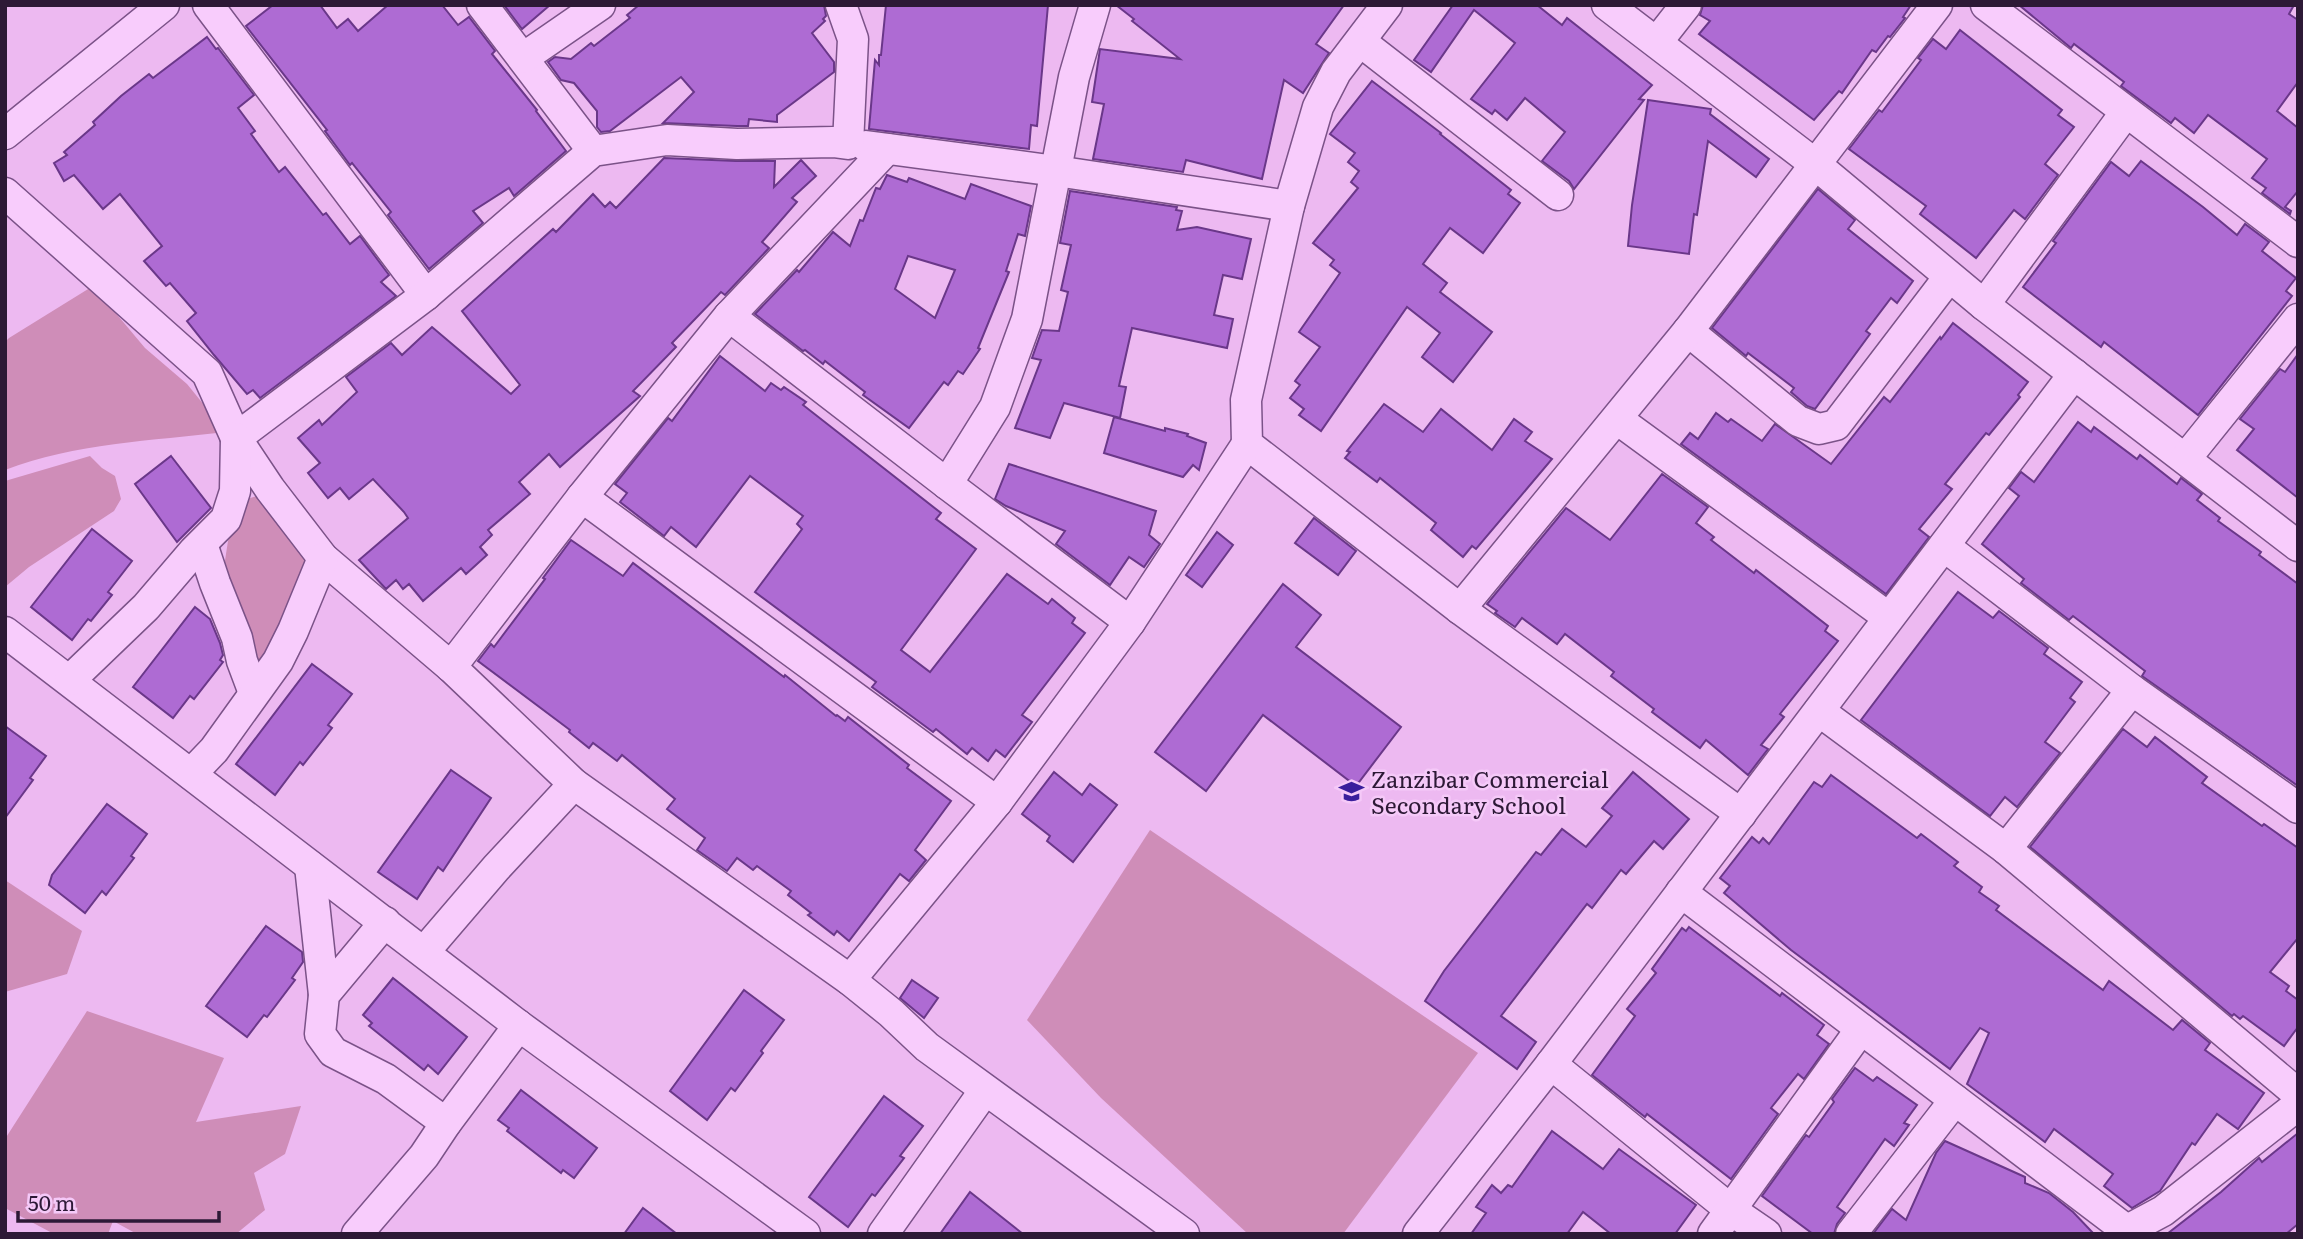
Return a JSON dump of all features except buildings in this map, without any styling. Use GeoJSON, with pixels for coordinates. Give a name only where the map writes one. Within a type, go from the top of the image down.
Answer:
{"type":"FeatureCollection","features":[{"type":"Feature","properties":{"kind":"street"},"geometry":{"type":"LineString","coordinates":[[5,134],[164,5]]}},
{"type":"Feature","properties":{"kind":"street"},"geometry":{"type":"LineString","coordinates":[[208,5],[426,295]]}},
{"type":"Feature","properties":{"kind":"street"},"geometry":{"type":"LineString","coordinates":[[482,5],[593,151]]}},
{"type":"Feature","properties":{"kind":"street"},"geometry":{"type":"LineString","coordinates":[[523,58],[600,5]]}},
{"type":"Feature","properties":{"kind":"street"},"geometry":{"type":"LineString","coordinates":[[841,5],[853,39],[848,144]]}},
{"type":"Feature","properties":{"kind":"street"},"geometry":{"type":"LineString","coordinates":[[850,980],[997,802],[1130,622],[1247,444],[1246,400],[1289,205],[1318,107],[1336,72],[1387,5]]}},
{"type":"Feature","properties":{"kind":"street"},"geometry":{"type":"LineString","coordinates":[[1607,5],[1815,164],[1984,305],[2298,546]]}},
{"type":"Feature","properties":{"kind":"street"},"geometry":{"type":"LineString","coordinates":[[1657,42],[1686,5]]}},
{"type":"Feature","properties":{"kind":"street"},"geometry":{"type":"LineString","coordinates":[[1460,609],[1688,331],[1937,5]]}},
{"type":"Feature","properties":{"kind":"street"},"geometry":{"type":"LineString","coordinates":[[1986,5],[2298,242]]}},
{"type":"Feature","properties":{"kind":"street"},"geometry":{"type":"LineString","coordinates":[[947,484],[995,407],[1027,320],[1074,77],[1090,10]]}},
{"type":"Feature","properties":{"kind":"street"},"geometry":{"type":"LineString","coordinates":[[1361,42],[1558,195]]}},
{"type":"Feature","properties":{"kind":"street"},"geometry":{"type":"LineString","coordinates":[[1984,305],[2126,112]]}},
{"type":"Feature","properties":{"kind":"street"},"geometry":{"type":"LineString","coordinates":[[236,438],[426,295],[593,151],[667,140],[737,144],[833,142],[1289,205]]}},
{"type":"Feature","properties":{"kind":"street"},"geometry":{"type":"LineString","coordinates":[[451,667],[582,497],[729,316],[887,149]]}},
{"type":"Feature","properties":{"kind":"street"},"geometry":{"type":"LineString","coordinates":[[5,192],[207,373],[236,438],[270,489],[323,558],[451,667],[574,785],[850,980],[927,1047],[1184,1234]]}},
{"type":"Feature","properties":{"kind":"street"},"geometry":{"type":"LineString","coordinates":[[1688,331],[1798,421],[1819,429],[1836,425],[1949,277]]}},
{"type":"Feature","properties":{"kind":"street"},"geometry":{"type":"LineString","coordinates":[[729,316],[1130,622]]}},
{"type":"Feature","properties":{"kind":"street"},"geometry":{"type":"LineString","coordinates":[[2186,458],[2298,319]]}},
{"type":"Feature","properties":{"kind":"street"},"geometry":{"type":"LineString","coordinates":[[1418,1234],[1551,1064],[2074,374]]}},
{"type":"Feature","properties":{"kind":"street"},"geometry":{"type":"LineString","coordinates":[[1617,419],[1888,617]]}},
{"type":"Feature","properties":{"kind":"street"},"geometry":{"type":"LineString","coordinates":[[70,680],[146,607],[226,519],[235,491],[236,438]]}},
{"type":"Feature","properties":{"kind":"street"},"geometry":{"type":"LineString","coordinates":[[1247,444],[1460,609],[1741,814]]}},
{"type":"Feature","properties":{"kind":"street"},"geometry":{"type":"LineString","coordinates":[[582,497],[997,802]]}},
{"type":"Feature","properties":{"kind":"street"},"geometry":{"type":"LineString","coordinates":[[202,544],[254,693]]}},
{"type":"Feature","properties":{"kind":"street"},"geometry":{"type":"LineString","coordinates":[[1944,546],[2132,690],[2298,808]]}},
{"type":"Feature","properties":{"kind":"street"},"geometry":{"type":"LineString","coordinates":[[191,774],[214,750],[278,661],[323,558]]}},
{"type":"Feature","properties":{"kind":"street"},"geometry":{"type":"LineString","coordinates":[[5,632],[518,1025],[805,1234]]}},
{"type":"Feature","properties":{"kind":"street"},"geometry":{"type":"LineString","coordinates":[[2006,849],[2132,690]]}},
{"type":"Feature","properties":{"kind":"street"},"geometry":{"type":"LineString","coordinates":[[1819,711],[2006,849],[2298,1094]]}},
{"type":"Feature","properties":{"kind":"street"},"geometry":{"type":"LineString","coordinates":[[424,952],[523,838],[574,785]]}},
{"type":"Feature","properties":{"kind":"street"},"geometry":{"type":"LineString","coordinates":[[310,866],[324,995],[320,1034],[333,1052],[386,1079],[446,1123]]}},
{"type":"Feature","properties":{"kind":"street"},"geometry":{"type":"LineString","coordinates":[[1681,892],[2123,1231],[2163,1211],[2298,1105]]}},
{"type":"Feature","properties":{"kind":"street"},"geometry":{"type":"LineString","coordinates":[[324,995],[385,922]]}},
{"type":"Feature","properties":{"kind":"street"},"geometry":{"type":"LineString","coordinates":[[357,1234],[424,1156],[512,1037],[518,1025]]}},
{"type":"Feature","properties":{"kind":"street"},"geometry":{"type":"LineString","coordinates":[[1713,1234],[1861,1029]]}},
{"type":"Feature","properties":{"kind":"street"},"geometry":{"type":"LineString","coordinates":[[1551,1064],[1731,1210],[1766,1234]]}},
{"type":"Feature","properties":{"kind":"street"},"geometry":{"type":"LineString","coordinates":[[883,1234],[985,1090]]}},
{"type":"Feature","properties":{"kind":"street"},"geometry":{"type":"LineString","coordinates":[[1850,1234],[1955,1100]]}},
{"type":"Feature","properties":{"kind":"shaded area"},"geometry":{"type":"Polygon","coordinates":[[[93,286],[145,348],[187,384],[226,432],[86,448],[5,470],[5,342],[93,286]]]}},
{"type":"Feature","properties":{"kind":"shaded area"},"geometry":{"type":"Polygon","coordinates":[[[90,456],[115,476],[121,499],[114,511],[29,567],[5,587],[5,481],[90,456]]]}},
{"type":"Feature","properties":{"kind":"shaded area"},"geometry":{"type":"Polygon","coordinates":[[[266,493],[303,545],[307,565],[272,648],[253,668],[224,567],[228,541],[247,499],[266,493]]]}},
{"type":"Feature","properties":{"kind":"shaded area"},"geometry":{"type":"Polygon","coordinates":[[[1150,830],[1478,1053],[1343,1234],[1248,1234],[1101,1098],[1027,1020],[1150,830]]]}},
{"type":"Feature","properties":{"kind":"shaded area"},"geometry":{"type":"Polygon","coordinates":[[[5,880],[82,931],[67,974],[5,992],[5,880]]]}},
{"type":"Feature","properties":{"kind":"shaded area"},"geometry":{"type":"Polygon","coordinates":[[[87,1011],[224,1058],[196,1122],[301,1106],[285,1154],[254,1173],[265,1210],[236,1234],[137,1234],[113,1221],[108,1234],[54,1234],[5,1208],[5,1139],[87,1011]]]}},
{"type":"Feature","properties":{"kind":"place","name":"Zanzibar Commercial Secondary School"},"geometry":{"type":"Point","coordinates":[1351,791]}}]}
